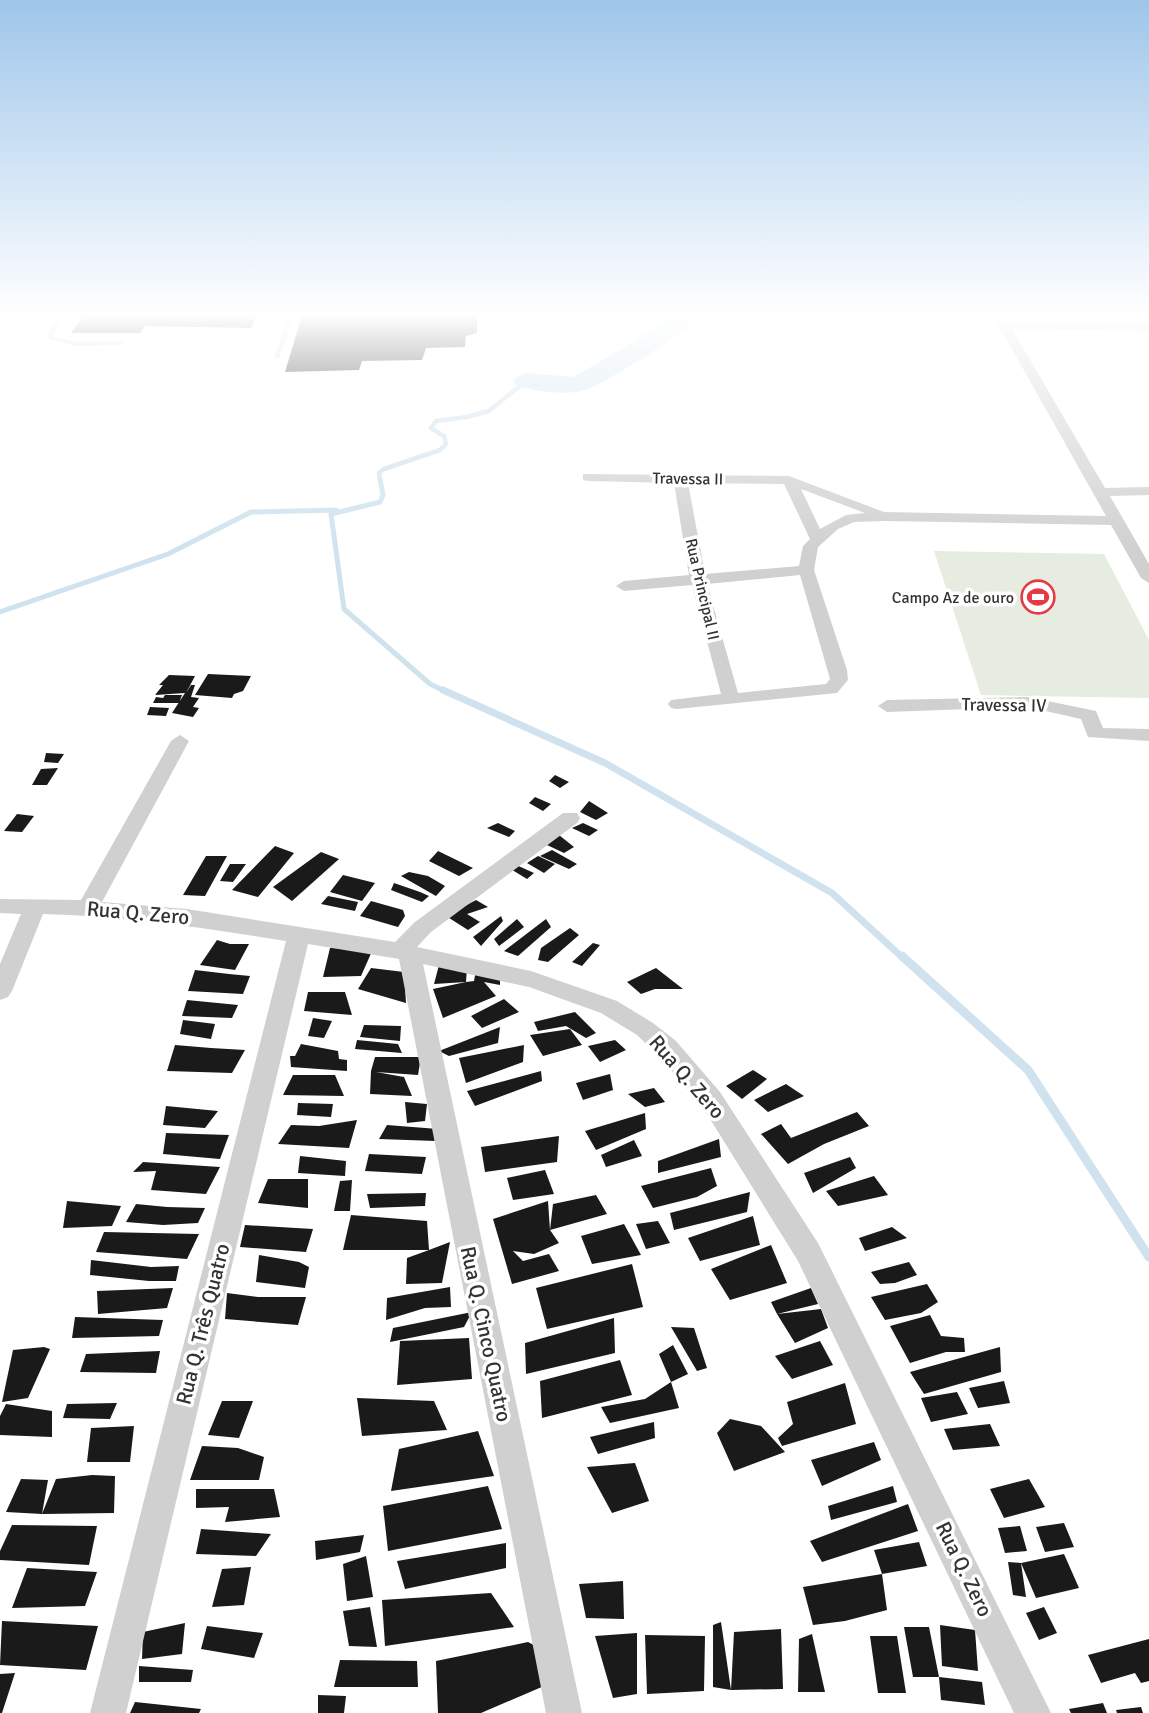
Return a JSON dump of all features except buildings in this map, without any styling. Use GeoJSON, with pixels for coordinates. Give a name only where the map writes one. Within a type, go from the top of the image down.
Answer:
{"type":"FeatureCollection","features":[{"type":"Feature","properties":{"kind":"street"},"geometry":{"type":"LineString","coordinates":[[1044,392],[1118,521],[1143,556],[1149,578]]}},
{"type":"Feature","properties":{"kind":"street","name":"Travessa II"},"geometry":{"type":"LineString","coordinates":[[587,477],[789,480],[887,516]]}},
{"type":"Feature","properties":{"kind":"street","name":"Rua Principal II"},"geometry":{"type":"LineString","coordinates":[[680,478],[698,579],[731,699]]}},
{"type":"Feature","properties":{"kind":"street"},"geometry":{"type":"LineString","coordinates":[[789,480],[818,540]]}},
{"type":"Feature","properties":{"kind":"street"},"geometry":{"type":"LineString","coordinates":[[1101,492],[1149,491]]}},
{"type":"Feature","properties":{"kind":"street"},"geometry":{"type":"LineString","coordinates":[[677,704],[831,689],[839,680],[838,670],[806,570],[811,546],[833,526],[851,518],[887,516],[1118,521]]}},
{"type":"Feature","properties":{"kind":"street"},"geometry":{"type":"LineString","coordinates":[[624,586],[806,570]]}},
{"type":"Feature","properties":{"kind":"street","name":"Travessa IV"},"geometry":{"type":"LineString","coordinates":[[887,706],[1028,702],[1089,715],[1095,733],[1149,735]]}},
{"type":"Feature","properties":{"kind":"street"},"geometry":{"type":"LineString","coordinates":[[88,908],[180,741]]}},
{"type":"Feature","properties":{"kind":"street"},"geometry":{"type":"LineString","coordinates":[[405,952],[423,926],[570,818]]}},
{"type":"Feature","properties":{"kind":"street","name":"Rua Q. Zero"},"geometry":{"type":"LineString","coordinates":[[0,906],[88,908],[187,917],[405,952],[531,979],[609,1007],[667,1048],[711,1099],[808,1252],[997,1636],[1032,1713]]}},
{"type":"Feature","properties":{"kind":"street"},"geometry":{"type":"LineString","coordinates":[[0,991],[35,907]]}},
{"type":"Feature","properties":{"kind":"street","name":"Rua Q. Três Quatro"},"geometry":{"type":"LineString","coordinates":[[108,1713],[299,934]]}},
{"type":"Feature","properties":{"kind":"street","name":"Rua Q. Cinco Quatro"},"geometry":{"type":"LineString","coordinates":[[405,952],[564,1713]]}},
{"type":"Feature","properties":{"kind":"shaded area","name":"Campo Az de ouro"},"geometry":{"type":"Polygon","coordinates":[[[934,551],[1104,554],[1149,640],[1149,698],[981,695],[934,551]]]}},
{"type":"Feature","properties":{"kind":"waterway"},"geometry":{"type":"LineString","coordinates":[[380,480],[379,473],[384,469],[440,450],[446,444],[444,436],[431,428],[436,421],[489,411],[513,392]]}},
{"type":"Feature","properties":{"kind":"waterway"},"geometry":{"type":"LineString","coordinates":[[380,479],[383,495],[380,502],[331,514],[344,609],[430,684],[447,692]]}},
{"type":"Feature","properties":{"kind":"waterway"},"geometry":{"type":"LineString","coordinates":[[0,612],[168,554],[251,512],[336,510]]}},
{"type":"Feature","properties":{"kind":"waterway"},"geometry":{"type":"LineString","coordinates":[[443,690],[605,763],[832,893],[903,958]]}},
{"type":"Feature","properties":{"kind":"waterway"},"geometry":{"type":"LineString","coordinates":[[902,956],[1028,1070],[1149,1257]]}},
{"type":"Feature","properties":{"kind":"place","name":"Campo Az de ouro"},"geometry":{"type":"Point","coordinates":[1038,597]}}]}
